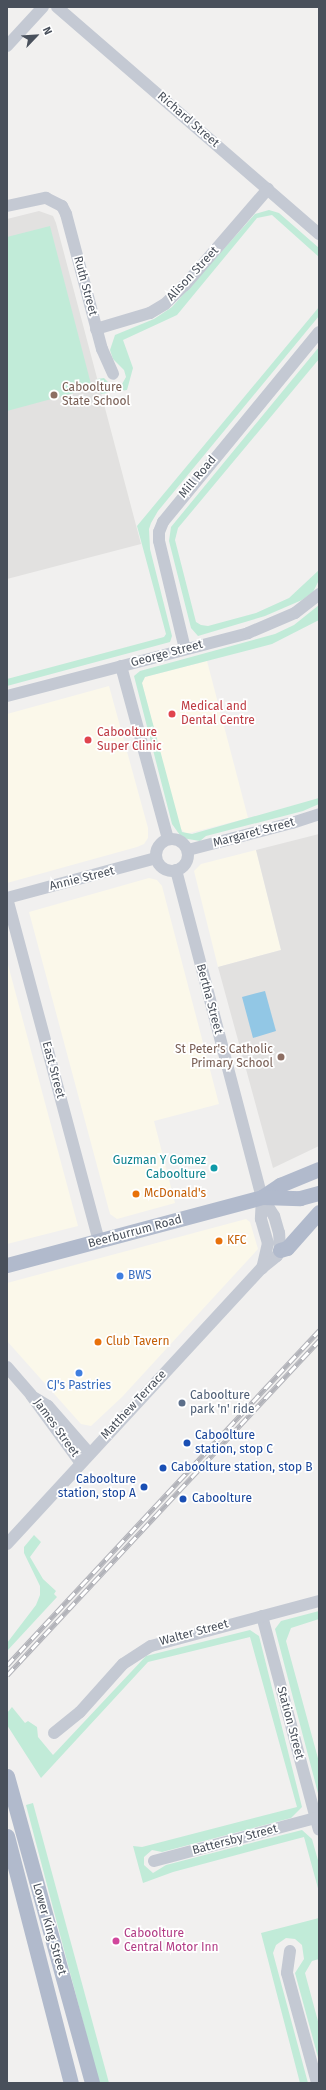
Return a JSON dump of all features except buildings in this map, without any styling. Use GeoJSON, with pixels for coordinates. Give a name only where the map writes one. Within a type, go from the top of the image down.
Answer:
{"type":"FeatureCollection","features":[{"type":"Feature","properties":{"kind":"main road","name":"Beerburrum Road"},"geometry":{"type":"LineString","coordinates":[[262,1198],[280,1184],[319,1169]]}},
{"type":"Feature","properties":{"kind":"main road","name":"Beerburrum Road"},"geometry":{"type":"LineString","coordinates":[[7,1265],[262,1198],[300,1198],[319,1192]]}},
{"type":"Feature","properties":{"kind":"main road"},"geometry":{"type":"LineString","coordinates":[[280,1250],[287,1248],[319,1212]]}},
{"type":"Feature","properties":{"kind":"main road","name":"Lower King Street"},"geometry":{"type":"LineString","coordinates":[[7,1776],[92,2083]]}},
{"type":"Feature","properties":{"kind":"main road","name":"Lower King Street"},"geometry":{"type":"LineString","coordinates":[[7,1838],[71,2083]]}},
{"type":"Feature","properties":{"kind":"street"},"geometry":{"type":"LineString","coordinates":[[7,46],[43,7]]}},
{"type":"Feature","properties":{"kind":"street","name":"Richard Street"},"geometry":{"type":"LineString","coordinates":[[57,7],[319,234]]}},
{"type":"Feature","properties":{"kind":"street","name":"Alison Street"},"geometry":{"type":"LineString","coordinates":[[96,329],[150,313],[165,304],[185,285],[268,189]]}},
{"type":"Feature","properties":{"kind":"street","name":"Ruth Street"},"geometry":{"type":"LineString","coordinates":[[7,206],[37,198],[58,196],[66,214],[96,329],[106,361],[113,374]]}},
{"type":"Feature","properties":{"kind":"street","name":"Mill Road"},"geometry":{"type":"LineString","coordinates":[[186,648],[159,541],[159,532],[163,522],[319,332]]}},
{"type":"Feature","properties":{"kind":"street","name":"George Street"},"geometry":{"type":"LineString","coordinates":[[7,696],[275,624],[310,604],[319,594]]}},
{"type":"Feature","properties":{"kind":"street"},"geometry":{"type":"LineString","coordinates":[[121,666],[168,839]]}},
{"type":"Feature","properties":{"kind":"street","name":"Margaret Street"},"geometry":{"type":"LineString","coordinates":[[188,850],[292,823],[319,814]]}},
{"type":"Feature","properties":{"kind":"street"},"geometry":{"type":"LineString","coordinates":[[168,839],[178,839],[188,850],[186,862],[176,870],[164,869],[156,858],[160,844],[168,839]]}},
{"type":"Feature","properties":{"kind":"street","name":"Annie Street"},"geometry":{"type":"LineString","coordinates":[[7,898],[156,858]]}},
{"type":"Feature","properties":{"kind":"street","name":"Bertha Street"},"geometry":{"type":"LineString","coordinates":[[176,870],[262,1198]]}},
{"type":"Feature","properties":{"kind":"street","name":"East Street"},"geometry":{"type":"LineString","coordinates":[[7,898],[99,1241]]}},
{"type":"Feature","properties":{"kind":"street"},"geometry":{"type":"LineString","coordinates":[[262,1198],[274,1216],[279,1233],[280,1250]]}},
{"type":"Feature","properties":{"kind":"street","name":"Matthew Terrace"},"geometry":{"type":"LineString","coordinates":[[262,1198],[261,1219],[268,1248],[262,1268]]}},
{"type":"Feature","properties":{"kind":"street","name":"Matthew Terrace"},"geometry":{"type":"LineString","coordinates":[[7,1544],[80,1462],[262,1268],[274,1261],[280,1250]]}},
{"type":"Feature","properties":{"kind":"street","name":"James Street"},"geometry":{"type":"LineString","coordinates":[[7,1367],[31,1395],[80,1462]]}},
{"type":"Feature","properties":{"kind":"street","name":"James Street"},"geometry":{"type":"LineString","coordinates":[[31,1395],[48,1406],[89,1453]]}},
{"type":"Feature","properties":{"kind":"street","name":"Walter Street"},"geometry":{"type":"LineString","coordinates":[[54,1733],[80,1712],[136,1654],[166,1640],[319,1601]]}},
{"type":"Feature","properties":{"kind":"street","name":"Station Street"},"geometry":{"type":"LineString","coordinates":[[262,1616],[319,1830]]}},
{"type":"Feature","properties":{"kind":"street","name":"Battersby Street"},"geometry":{"type":"LineString","coordinates":[[154,1861],[316,1818]]}},
{"type":"Feature","properties":{"kind":"street"},"geometry":{"type":"LineString","coordinates":[[290,1951],[287,1973],[316,2083]]}},
{"type":"Feature","properties":{"kind":"shaded area","name":"Caboolture State School"},"geometry":{"type":"Polygon","coordinates":[[[39,211],[53,216],[56,223],[141,544],[7,579],[7,219],[39,211]]]}},
{"type":"Feature","properties":{"kind":"shaded area"},"geometry":{"type":"Polygon","coordinates":[[[207,661],[248,818],[186,834],[179,827],[142,683],[145,677],[207,661]]]}},
{"type":"Feature","properties":{"kind":"shaded area"},"geometry":{"type":"Polygon","coordinates":[[[109,686],[148,828],[148,838],[144,844],[137,847],[7,883],[7,714],[109,686]]]}},
{"type":"Feature","properties":{"kind":"shaded area","name":"St Peter's Catholic Primary School"},"geometry":{"type":"Polygon","coordinates":[[[319,834],[319,1146],[273,1168],[218,967],[281,950],[256,850],[319,834]]]}},
{"type":"Feature","properties":{"kind":"shaded area"},"geometry":{"type":"Polygon","coordinates":[[[256,850],[281,950],[218,967],[194,871],[201,864],[256,850]]]}},
{"type":"Feature","properties":{"kind":"shaded area"},"geometry":{"type":"Polygon","coordinates":[[[149,878],[157,880],[162,886],[219,1104],[154,1121],[175,1203],[117,1219],[110,1214],[29,912],[149,878]]]}},
{"type":"Feature","properties":{"kind":"shaded area"},"geometry":{"type":"Polygon","coordinates":[[[7,961],[78,1226],[7,1244],[7,961]]]}},
{"type":"Feature","properties":{"kind":"shaded area"},"geometry":{"type":"Polygon","coordinates":[[[246,1219],[250,1222],[258,1249],[122,1397],[91,1426],[81,1424],[7,1341],[7,1283],[246,1219]]]}},
{"type":"Feature","properties":{"kind":"green space"},"geometry":{"type":"Polygon","coordinates":[[[269,210],[279,213],[319,248],[319,257],[272,215],[257,218],[177,315],[123,340],[133,368],[127,390],[101,394],[97,379],[104,378],[112,386],[118,386],[122,384],[126,377],[124,370],[113,359],[110,350],[115,335],[154,319],[172,307],[255,214],[269,210]]]}},
{"type":"Feature","properties":{"kind":"green space"},"geometry":{"type":"Polygon","coordinates":[[[50,226],[92,388],[7,411],[7,237],[50,226]]]}},
{"type":"Feature","properties":{"kind":"green space"},"geometry":{"type":"Polygon","coordinates":[[[319,307],[319,316],[158,511],[151,523],[149,529],[150,549],[172,636],[170,642],[7,686],[7,679],[164,637],[166,634],[137,526],[319,307]]]}},
{"type":"Feature","properties":{"kind":"green space"},"geometry":{"type":"Polygon","coordinates":[[[319,347],[319,359],[178,528],[175,540],[196,622],[201,625],[208,626],[256,613],[289,598],[319,570],[319,580],[313,592],[302,600],[265,616],[198,636],[191,628],[169,541],[171,527],[319,347]]]}},
{"type":"Feature","properties":{"kind":"green space"},"geometry":{"type":"Polygon","coordinates":[[[319,605],[319,620],[272,644],[145,677],[142,683],[182,832],[192,834],[319,798],[319,804],[303,811],[206,836],[200,841],[182,838],[172,824],[134,676],[140,671],[275,634],[294,625],[319,605]]]}},
{"type":"Feature","properties":{"kind":"green space"},"geometry":{"type":"Polygon","coordinates":[[[34,1535],[41,1542],[30,1557],[43,1579],[56,1591],[54,1594],[57,1597],[7,1651],[7,1643],[36,1605],[40,1595],[40,1586],[24,1553],[24,1547],[34,1535]]]}},
{"type":"Feature","properties":{"kind":"green space"},"geometry":{"type":"Polygon","coordinates":[[[319,1611],[319,1619],[291,1628],[286,1641],[319,1762],[319,1797],[275,1629],[281,1621],[319,1611]]]}},
{"type":"Feature","properties":{"kind":"green space"},"geometry":{"type":"Polygon","coordinates":[[[250,1630],[259,1636],[302,1807],[291,1818],[162,1852],[152,1850],[144,1857],[144,1865],[153,1873],[166,1865],[302,1830],[312,1839],[319,1864],[319,1892],[304,1837],[173,1872],[143,1883],[133,1846],[142,1847],[297,1807],[250,1637],[148,1662],[41,1778],[7,1725],[7,1713],[12,1707],[25,1723],[28,1721],[37,1727],[38,1737],[53,1755],[146,1656],[250,1630]]]}},
{"type":"Feature","properties":{"kind":"green space"},"geometry":{"type":"Polygon","coordinates":[[[33,1803],[109,2083],[99,2083],[26,1805],[33,1803]]]}},
{"type":"Feature","properties":{"kind":"green space"},"geometry":{"type":"Polygon","coordinates":[[[319,1918],[319,1959],[312,1961],[305,1973],[319,2025],[319,2061],[295,1973],[304,1959],[302,1945],[295,1939],[286,1938],[276,1945],[273,1953],[308,2083],[300,2083],[261,1933],[319,1918]]]}},
{"type":"Feature","properties":{"kind":"water"},"geometry":{"type":"Polygon","coordinates":[[[265,991],[276,1031],[253,1038],[242,997],[265,991]]]}},
{"type":"Feature","properties":{"kind":"railway"},"geometry":{"type":"LineString","coordinates":[[7,1665],[319,1330]]}},
{"type":"Feature","properties":{"kind":"railway"},"geometry":{"type":"LineString","coordinates":[[7,1675],[319,1340]]}},
{"type":"Feature","properties":{"kind":"place","name":"Caboolture State School"},"geometry":{"type":"Point","coordinates":[54,395]}},
{"type":"Feature","properties":{"kind":"place","name":"Medical and Dental Centre"},"geometry":{"type":"Point","coordinates":[172,714]}},
{"type":"Feature","properties":{"kind":"place","name":"Caboolture Super Clinic"},"geometry":{"type":"Point","coordinates":[88,740]}},
{"type":"Feature","properties":{"kind":"place","name":"St Peter's Catholic Primary School"},"geometry":{"type":"Point","coordinates":[281,1057]}},
{"type":"Feature","properties":{"kind":"place","name":"Guzman Y Gomez Caboolture"},"geometry":{"type":"Point","coordinates":[214,1168]}},
{"type":"Feature","properties":{"kind":"place","name":"McDonald's"},"geometry":{"type":"Point","coordinates":[136,1194]}},
{"type":"Feature","properties":{"kind":"place","name":"KFC"},"geometry":{"type":"Point","coordinates":[219,1241]}},
{"type":"Feature","properties":{"kind":"place","name":"BWS"},"geometry":{"type":"Point","coordinates":[120,1276]}},
{"type":"Feature","properties":{"kind":"place","name":"Club Tavern"},"geometry":{"type":"Point","coordinates":[98,1342]}},
{"type":"Feature","properties":{"kind":"place","name":"CJ's Pastries"},"geometry":{"type":"Point","coordinates":[79,1373]}},
{"type":"Feature","properties":{"kind":"place","name":"Caboolture park 'n' ride"},"geometry":{"type":"Point","coordinates":[182,1403]}},
{"type":"Feature","properties":{"kind":"place","name":"Caboolture station, stop C"},"geometry":{"type":"Point","coordinates":[187,1443]}},
{"type":"Feature","properties":{"kind":"place","name":"Caboolture station, stop B"},"geometry":{"type":"Point","coordinates":[163,1468]}},
{"type":"Feature","properties":{"kind":"place","name":"Caboolture station, stop A"},"geometry":{"type":"Point","coordinates":[144,1487]}},
{"type":"Feature","properties":{"kind":"place","name":"Caboolture"},"geometry":{"type":"Point","coordinates":[183,1499]}},
{"type":"Feature","properties":{"kind":"place","name":"Caboolture Central Motor Inn"},"geometry":{"type":"Point","coordinates":[116,1941]}}]}
